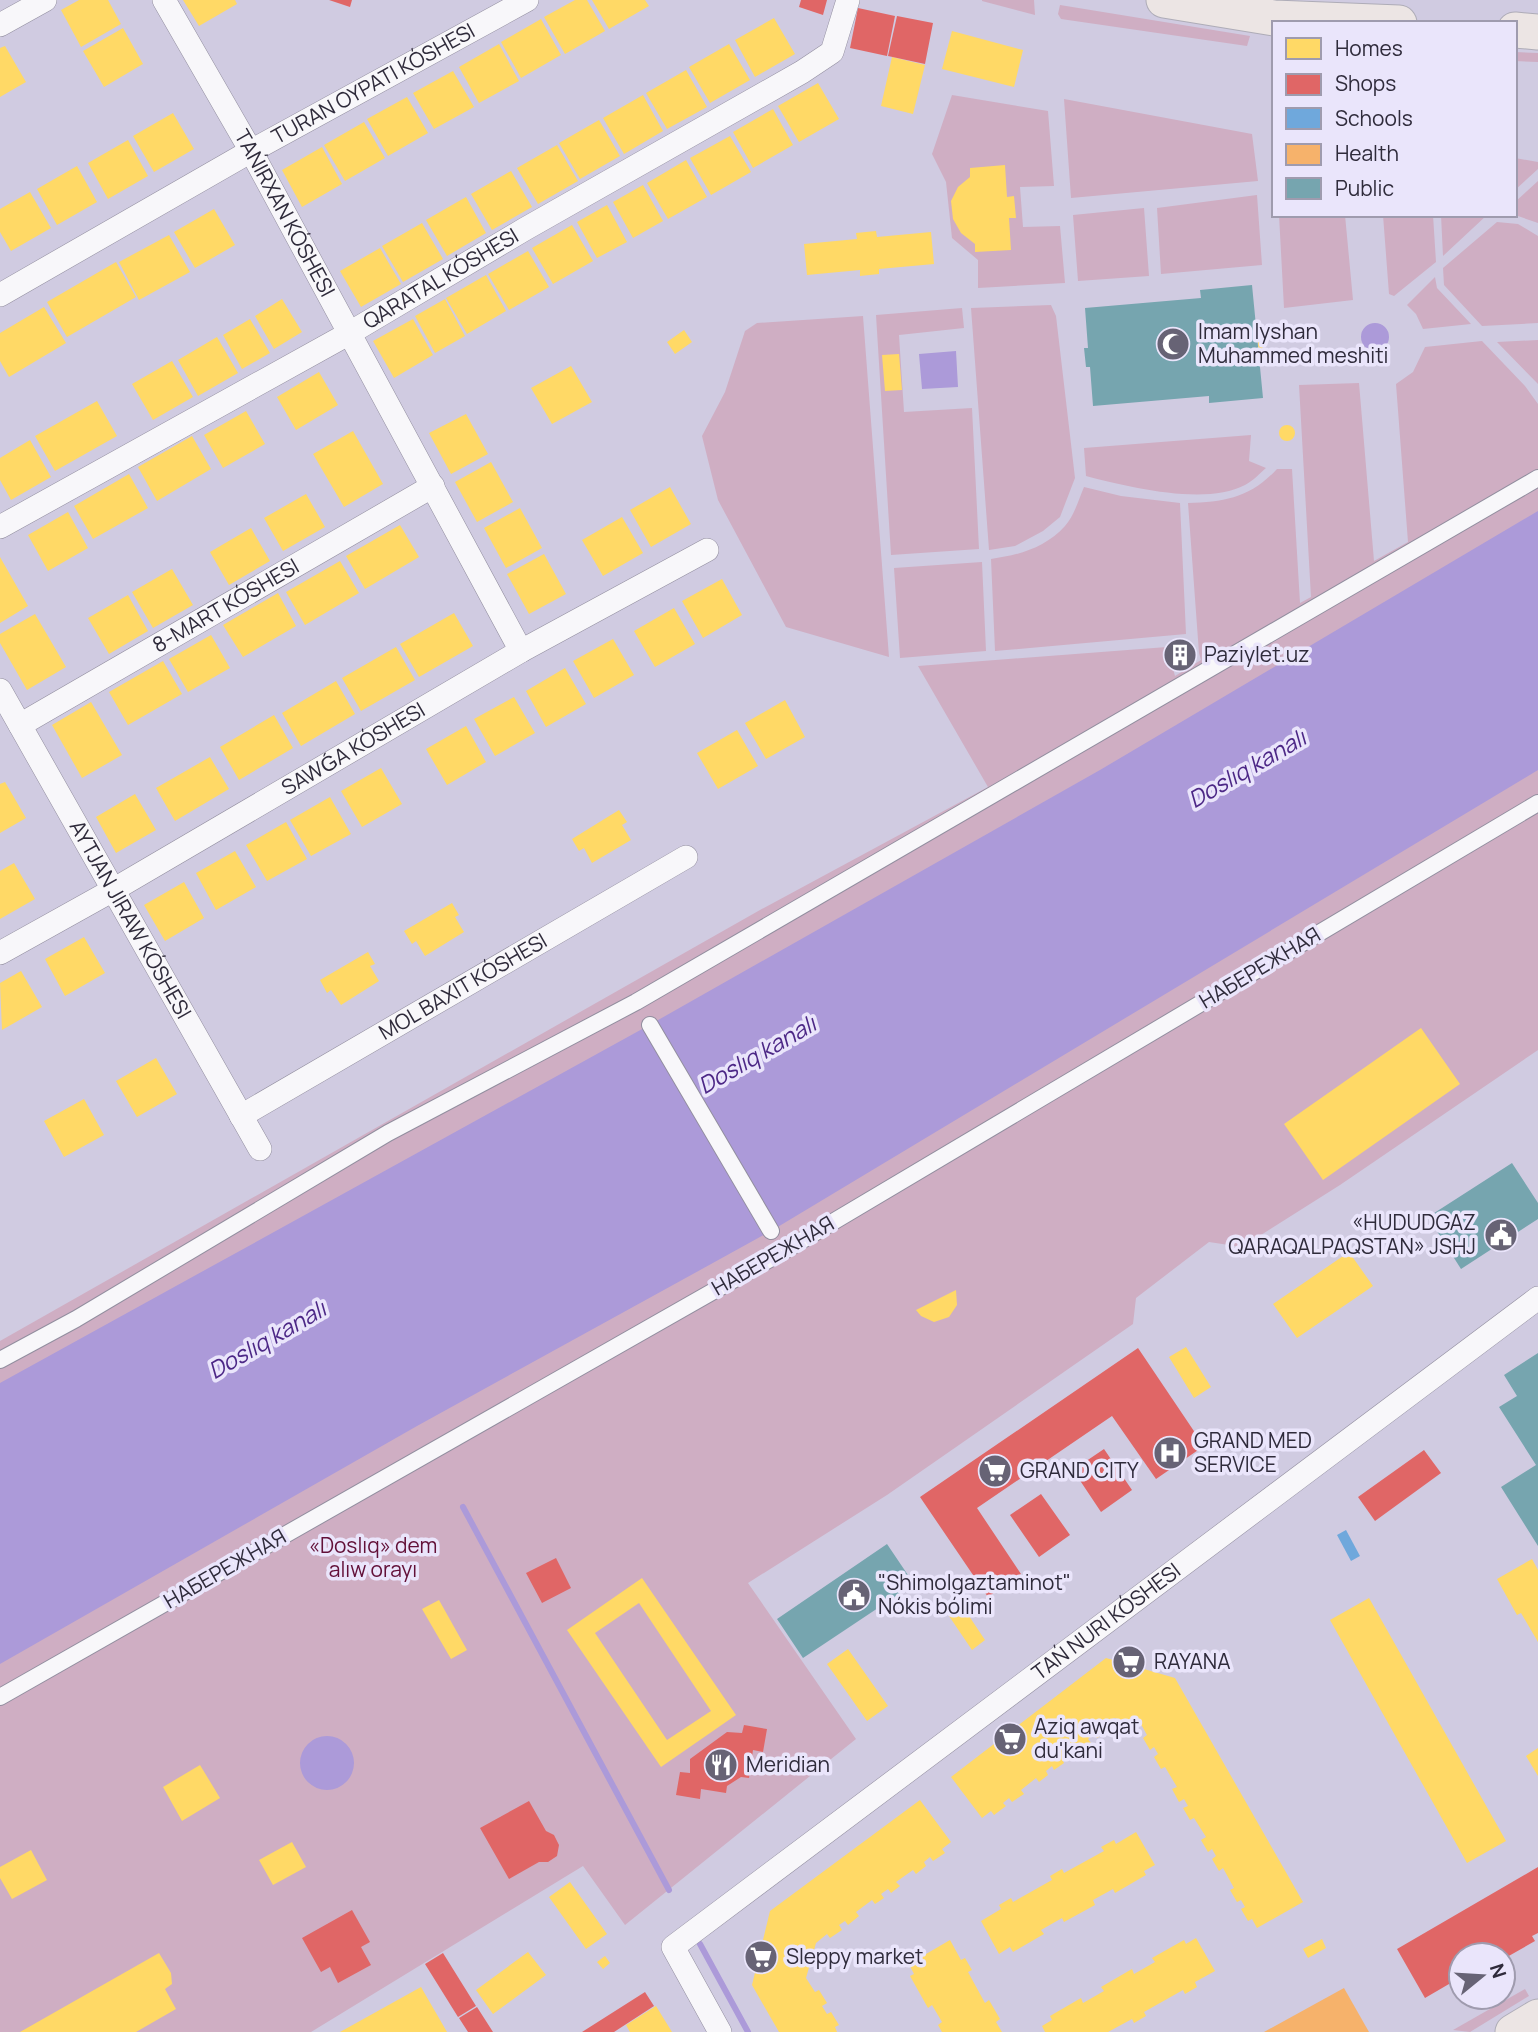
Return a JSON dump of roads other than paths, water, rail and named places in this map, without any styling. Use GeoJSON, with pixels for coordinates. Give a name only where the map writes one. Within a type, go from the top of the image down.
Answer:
{"type":"FeatureCollection","features":[{"type":"Feature","properties":{"kind":"main road"},"geometry":{"type":"LineString","coordinates":[[1164,0],[1274,18],[1349,21]]}},
{"type":"Feature","properties":{"kind":"main road"},"geometry":{"type":"LineString","coordinates":[[1517,30],[1538,32]]}},
{"type":"Feature","properties":{"kind":"main road"},"geometry":{"type":"LineString","coordinates":[[1513,2032],[1538,2017]]}},
{"type":"Feature","properties":{"kind":"street"},"geometry":{"type":"LineString","coordinates":[[0,25],[45,0]]}},
{"type":"Feature","properties":{"kind":"street","name":"TAŃIRXAN KÓSHESI"},"geometry":{"type":"LineString","coordinates":[[164,0],[251,151],[521,651]]}},
{"type":"Feature","properties":{"kind":"street"},"geometry":{"type":"LineString","coordinates":[[0,295],[251,151],[527,0]]}},
{"type":"Feature","properties":{"kind":"street","name":"QARATAL KÓSHESI"},"geometry":{"type":"LineString","coordinates":[[0,527],[348,334],[525,229],[802,72],[832,52],[848,0]]}},
{"type":"Feature","properties":{"kind":"street"},"geometry":{"type":"LineString","coordinates":[[0,1360],[76,1319],[388,1133],[636,1002],[1538,478]]}},
{"type":"Feature","properties":{"kind":"street","name":"8-MART KÓSHESI"},"geometry":{"type":"LineString","coordinates":[[20,725],[433,486]]}},
{"type":"Feature","properties":{"kind":"street","name":"SAWǴA KÓSHESI"},"geometry":{"type":"LineString","coordinates":[[0,953],[113,890],[521,651],[707,550]]}},
{"type":"Feature","properties":{"kind":"street"},"geometry":{"type":"LineString","coordinates":[[0,690],[260,1149]]}},
{"type":"Feature","properties":{"kind":"street","name":"НАБЕРЕЖНАЯ"},"geometry":{"type":"LineString","coordinates":[[0,1697],[784,1251],[1538,803]]}},
{"type":"Feature","properties":{"kind":"street"},"geometry":{"type":"LineString","coordinates":[[241,1116],[686,857]]}},
{"type":"Feature","properties":{"kind":"street"},"geometry":{"type":"LineString","coordinates":[[649,1025],[771,1231]]}},
{"type":"Feature","properties":{"kind":"street"},"geometry":{"type":"LineString","coordinates":[[720,2032],[673,1947],[1538,1298]]}},
{"type":"Feature","properties":{"kind":"water"},"geometry":{"type":"Polygon","coordinates":[[[1375,323],[1385,327],[1389,337],[1385,347],[1375,351],[1365,347],[1361,337],[1365,327],[1375,323]]]}},
{"type":"Feature","properties":{"kind":"water"},"geometry":{"type":"Polygon","coordinates":[[[956,351],[958,387],[922,389],[919,354],[956,351]]]}},
{"type":"Feature","properties":{"kind":"water","name":"Doslıq kanalı"},"geometry":{"type":"Polygon","coordinates":[[[1538,511],[1538,770],[771,1231],[417,1426],[0,1664],[0,1383],[644,1028],[1100,770],[1538,511]]]}},
{"type":"Feature","properties":{"kind":"water"},"geometry":{"type":"Polygon","coordinates":[[[327,1736],[346,1744],[354,1763],[346,1782],[327,1790],[308,1782],[300,1763],[308,1744],[327,1736]]]}},
{"type":"Feature","properties":{"kind":"waterway"},"geometry":{"type":"LineString","coordinates":[[463,1507],[669,1890]]}},
{"type":"Feature","properties":{"kind":"waterway"},"geometry":{"type":"LineString","coordinates":[[700,1944],[748,2032]]}},
{"type":"Feature","properties":{"kind":"place","name":"Imam Iyshan Muhammed meshiti"},"geometry":{"type":"Point","coordinates":[1173,344]}},
{"type":"Feature","properties":{"kind":"place","name":"Paziylet.uz"},"geometry":{"type":"Point","coordinates":[1180,655]}},
{"type":"Feature","properties":{"kind":"place","name":"«HUDUDGAZ QARAQALPAQSTAN» JSHJ"},"geometry":{"type":"Point","coordinates":[1501,1235]}},
{"type":"Feature","properties":{"kind":"place","name":"GRAND MED SERVICE"},"geometry":{"type":"Point","coordinates":[1170,1453]}},
{"type":"Feature","properties":{"kind":"place","name":"GRAND CITY"},"geometry":{"type":"Point","coordinates":[995,1471]}},
{"type":"Feature","properties":{"kind":"place","name":"\"Shimolgaztaminot\" Nókis bólimi"},"geometry":{"type":"Point","coordinates":[854,1595]}},
{"type":"Feature","properties":{"kind":"place","name":"RAYANA"},"geometry":{"type":"Point","coordinates":[1129,1662]}},
{"type":"Feature","properties":{"kind":"place","name":"Aziq awqat du'kani"},"geometry":{"type":"Point","coordinates":[1010,1739]}},
{"type":"Feature","properties":{"kind":"place","name":"Meridian"},"geometry":{"type":"Point","coordinates":[721,1765]}},
{"type":"Feature","properties":{"kind":"place","name":"Sleppy market"},"geometry":{"type":"Point","coordinates":[761,1957]}},
{"type":"Feature","properties":{"kind":"park label","name":"«Doslıq» dem alıw orayı"},"geometry":{"type":"Point","coordinates":[373,1558]}}]}
